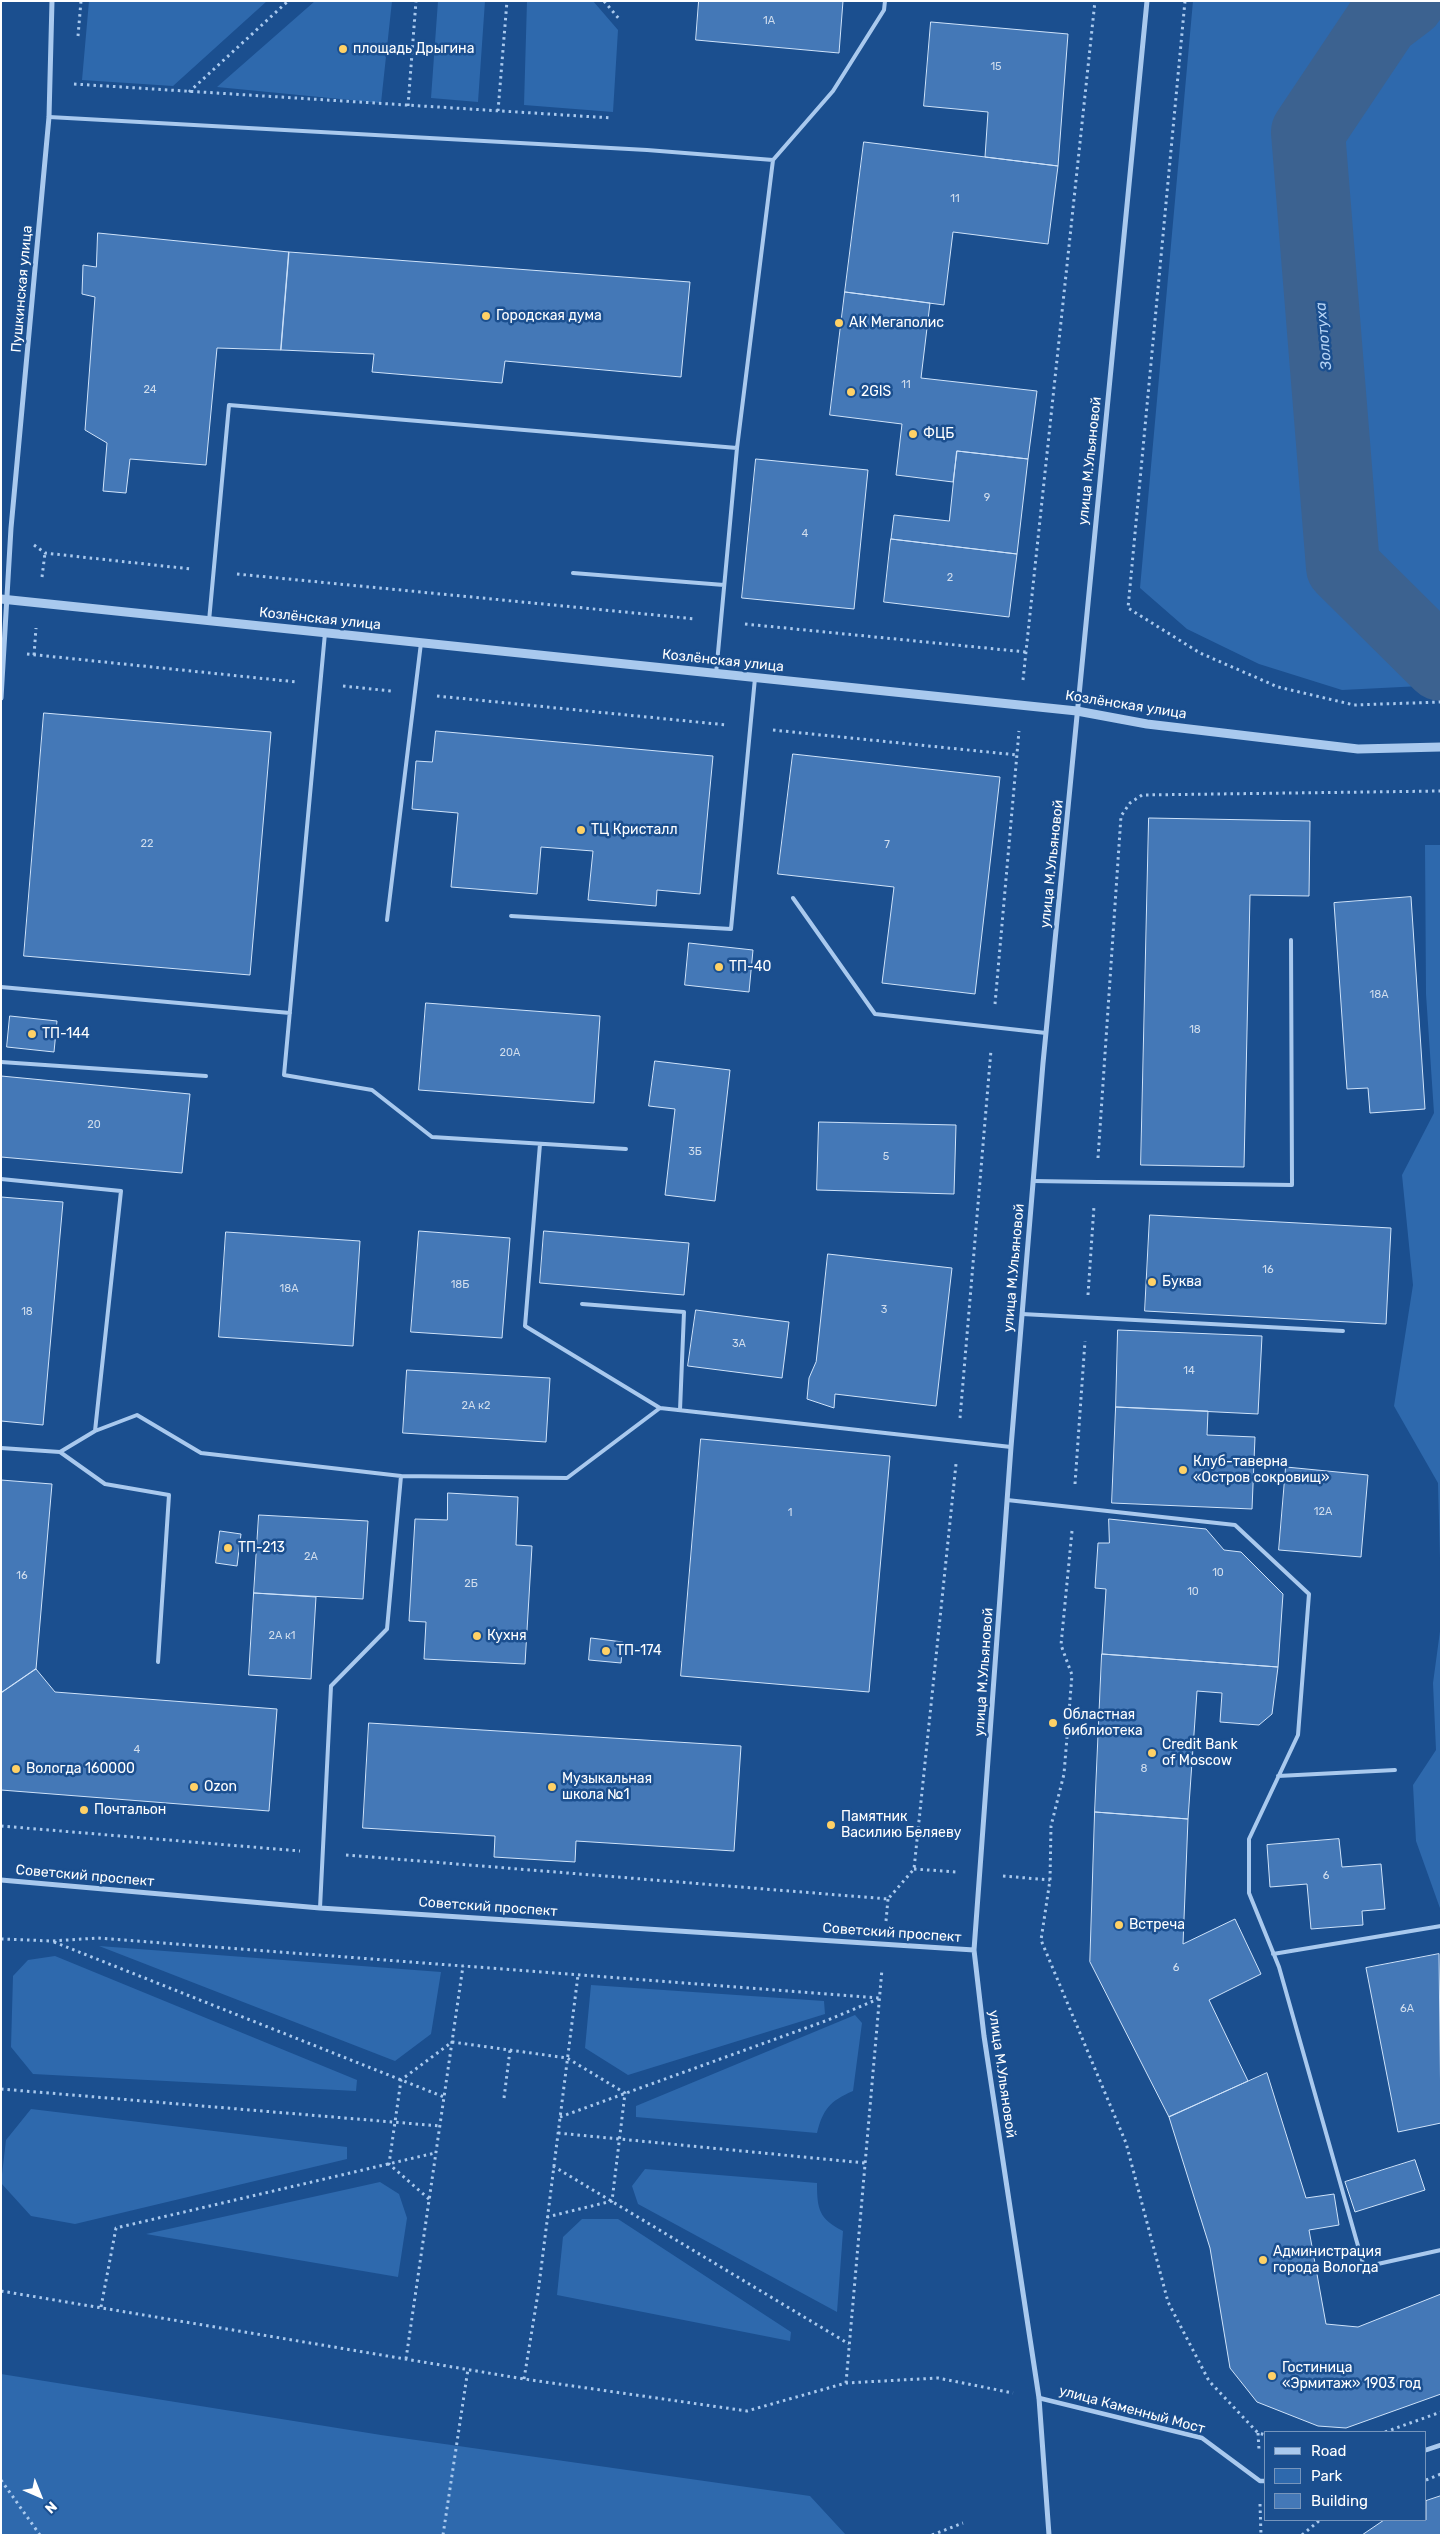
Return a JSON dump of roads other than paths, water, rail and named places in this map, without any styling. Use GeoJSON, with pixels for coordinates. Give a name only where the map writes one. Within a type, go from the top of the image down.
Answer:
{"type":"FeatureCollection","features":[{"type":"Feature","properties":{"kind":"street","name":"Пушкинская улица"},"geometry":{"type":"LineString","coordinates":[[1,698],[5,652],[4,600],[49,117],[52,1]]}},
{"type":"Feature","properties":{"kind":"street","name":"улица М.Ульяновой"},"geometry":{"type":"LineString","coordinates":[[1049,2535],[1039,2398],[984,2036],[974,1950],[1011,1447],[1046,1033],[1147,1]]}},
{"type":"Feature","properties":{"kind":"street","name":"Козлёнская улица"},"geometry":{"type":"LineString","coordinates":[[4,600],[1021,706],[1077,710],[1147,724],[1358,749],[1441,747]]}},
{"type":"Feature","properties":{"kind":"street","name":"Советский проспект"},"geometry":{"type":"LineString","coordinates":[[1,1880],[320,1908],[974,1950]]}},
{"type":"Feature","properties":{"kind":"street","name":"улица Каменный Мост"},"geometry":{"type":"LineString","coordinates":[[1039,2398],[1202,2438],[1260,2480],[1264,2481]]}},
{"type":"Feature","properties":{"kind":"street"},"geometry":{"type":"LineString","coordinates":[[1427,2450],[1441,2445]]}},
{"type":"Feature","properties":{"kind":"lane"},"geometry":{"type":"LineString","coordinates":[[716,674],[737,448],[774,160],[834,91],[884,10],[885,1]]}},
{"type":"Feature","properties":{"kind":"lane"},"geometry":{"type":"LineString","coordinates":[[49,117],[637,149],[774,160]]}},
{"type":"Feature","properties":{"kind":"lane"},"geometry":{"type":"LineString","coordinates":[[209,621],[229,405],[737,448]]}},
{"type":"Feature","properties":{"kind":"lane"},"geometry":{"type":"LineString","coordinates":[[573,573],[724,585]]}},
{"type":"Feature","properties":{"kind":"lane"},"geometry":{"type":"LineString","coordinates":[[325,633],[284,1075],[372,1090],[432,1137],[626,1149]]}},
{"type":"Feature","properties":{"kind":"lane"},"geometry":{"type":"LineString","coordinates":[[387,920],[421,644]]}},
{"type":"Feature","properties":{"kind":"lane"},"geometry":{"type":"LineString","coordinates":[[511,916],[731,929],[754,678]]}},
{"type":"Feature","properties":{"kind":"lane"},"geometry":{"type":"LineString","coordinates":[[793,898],[875,1014],[1046,1033]]}},
{"type":"Feature","properties":{"kind":"lane"},"geometry":{"type":"LineString","coordinates":[[1033,1181],[1292,1185],[1290,940]]}},
{"type":"Feature","properties":{"kind":"lane"},"geometry":{"type":"LineString","coordinates":[[1,988],[290,1013]]}},
{"type":"Feature","properties":{"kind":"lane"},"geometry":{"type":"LineString","coordinates":[[1,1062],[206,1076]]}},
{"type":"Feature","properties":{"kind":"lane"},"geometry":{"type":"LineString","coordinates":[[540,1144],[525,1326],[660,1408],[1011,1447]]}},
{"type":"Feature","properties":{"kind":"lane"},"geometry":{"type":"LineString","coordinates":[[1,1179],[121,1191],[95,1431]]}},
{"type":"Feature","properties":{"kind":"lane"},"geometry":{"type":"LineString","coordinates":[[582,1304],[684,1312],[680,1410]]}},
{"type":"Feature","properties":{"kind":"lane"},"geometry":{"type":"LineString","coordinates":[[1022,1314],[1343,1331]]}},
{"type":"Feature","properties":{"kind":"lane"},"geometry":{"type":"LineString","coordinates":[[60,1452],[95,1431],[136,1415],[201,1453],[401,1476],[567,1478],[660,1408]]}},
{"type":"Feature","properties":{"kind":"lane"},"geometry":{"type":"LineString","coordinates":[[1,1448],[60,1452],[105,1484],[170,1496],[158,1662]]}},
{"type":"Feature","properties":{"kind":"lane"},"geometry":{"type":"LineString","coordinates":[[320,1908],[331,1686],[387,1629],[401,1476]]}},
{"type":"Feature","properties":{"kind":"lane"},"geometry":{"type":"LineString","coordinates":[[1008,1500],[1235,1525],[1309,1594],[1298,1735],[1249,1839],[1249,1893],[1273,1954],[1364,2267],[1441,2250]]}},
{"type":"Feature","properties":{"kind":"lane"},"geometry":{"type":"LineString","coordinates":[[1278,1776],[1395,1770]]}},
{"type":"Feature","properties":{"kind":"lane"},"geometry":{"type":"LineString","coordinates":[[1273,1954],[1441,1926]]}},
{"type":"Feature","properties":{"kind":"waterway","name":"Золотуха"},"geometry":{"type":"LineString","coordinates":[[1408,1],[1383,20],[1308,132],[1343,567],[1441,664]]}},
{"type":"Feature","properties":{"kind":"place","name":"площадь Дрыгина"},"geometry":{"type":"Point","coordinates":[343,49]}},
{"type":"Feature","properties":{"kind":"place","name":"Городская дума"},"geometry":{"type":"Point","coordinates":[486,316]}},
{"type":"Feature","properties":{"kind":"place","name":"АК Мегаполис"},"geometry":{"type":"Point","coordinates":[839,323]}},
{"type":"Feature","properties":{"kind":"place","name":"2GIS"},"geometry":{"type":"Point","coordinates":[851,392]}},
{"type":"Feature","properties":{"kind":"place","name":"ФЦБ"},"geometry":{"type":"Point","coordinates":[913,434]}},
{"type":"Feature","properties":{"kind":"place","name":"ТЦ Кристалл"},"geometry":{"type":"Point","coordinates":[581,830]}},
{"type":"Feature","properties":{"kind":"place","name":"ТП-40"},"geometry":{"type":"Point","coordinates":[719,967]}},
{"type":"Feature","properties":{"kind":"place","name":"ТП-144"},"geometry":{"type":"Point","coordinates":[32,1034]}},
{"type":"Feature","properties":{"kind":"place","name":"Буква"},"geometry":{"type":"Point","coordinates":[1152,1282]}},
{"type":"Feature","properties":{"kind":"place","name":"Клуб-таверна «Остров сокровищ»"},"geometry":{"type":"Point","coordinates":[1183,1470]}},
{"type":"Feature","properties":{"kind":"place","name":"ТП-213"},"geometry":{"type":"Point","coordinates":[228,1548]}},
{"type":"Feature","properties":{"kind":"place","name":"Кухня"},"geometry":{"type":"Point","coordinates":[477,1636]}},
{"type":"Feature","properties":{"kind":"place","name":"ТП-174"},"geometry":{"type":"Point","coordinates":[606,1651]}},
{"type":"Feature","properties":{"kind":"place","name":"Областная библиотека"},"geometry":{"type":"Point","coordinates":[1053,1723]}},
{"type":"Feature","properties":{"kind":"place","name":"Credit Bank of Moscow"},"geometry":{"type":"Point","coordinates":[1152,1753]}},
{"type":"Feature","properties":{"kind":"place","name":"Вологда 160000"},"geometry":{"type":"Point","coordinates":[16,1769]}},
{"type":"Feature","properties":{"kind":"place","name":"Ozon"},"geometry":{"type":"Point","coordinates":[194,1787]}},
{"type":"Feature","properties":{"kind":"place","name":"Музыкальная школа №1"},"geometry":{"type":"Point","coordinates":[552,1787]}},
{"type":"Feature","properties":{"kind":"place","name":"Почтальон"},"geometry":{"type":"Point","coordinates":[84,1810]}},
{"type":"Feature","properties":{"kind":"place","name":"Памятник Василию Беляеву"},"geometry":{"type":"Point","coordinates":[831,1825]}},
{"type":"Feature","properties":{"kind":"place","name":"Встреча"},"geometry":{"type":"Point","coordinates":[1119,1925]}},
{"type":"Feature","properties":{"kind":"place","name":"Администрация города Вологда"},"geometry":{"type":"Point","coordinates":[1263,2260]}},
{"type":"Feature","properties":{"kind":"place","name":"Гостиница «Эрмитаж» 1903 год"},"geometry":{"type":"Point","coordinates":[1272,2376]}}]}
